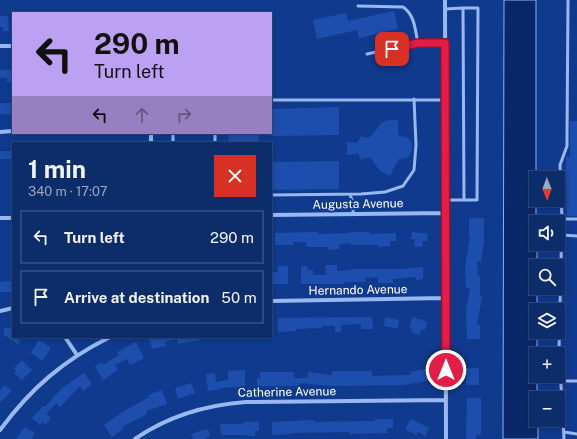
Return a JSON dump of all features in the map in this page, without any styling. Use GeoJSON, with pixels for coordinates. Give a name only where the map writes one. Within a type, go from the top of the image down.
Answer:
{"type":"FeatureCollection","features":[{"type":"Feature","properties":{"kind":"street"},"geometry":{"type":"LineString","coordinates":[[445,0],[446,439]]}},
{"type":"Feature","properties":{"kind":"street"},"geometry":{"type":"LineString","coordinates":[[0,46],[12,46]]}},
{"type":"Feature","properties":{"kind":"street"},"geometry":{"type":"LineString","coordinates":[[0,132],[12,132]]}},
{"type":"Feature","properties":{"kind":"street","name":"Augusta Avenue"},"geometry":{"type":"LineString","coordinates":[[272,214],[445,213]]}},
{"type":"Feature","properties":{"kind":"street"},"geometry":{"type":"LineString","coordinates":[[0,218],[12,218]]}},
{"type":"Feature","properties":{"kind":"street","name":"Hernando Avenue"},"geometry":{"type":"LineString","coordinates":[[272,301],[445,298]]}},
{"type":"Feature","properties":{"kind":"street"},"geometry":{"type":"LineString","coordinates":[[0,311],[12,308]]}},
{"type":"Feature","properties":{"kind":"street"},"geometry":{"type":"LineString","coordinates":[[66,338],[77,355]]}},
{"type":"Feature","properties":{"kind":"street"},"geometry":{"type":"LineString","coordinates":[[0,430],[26,398],[46,378],[77,355],[108,338]]}},
{"type":"Feature","properties":{"kind":"street","name":"Catherine Avenue"},"geometry":{"type":"LineString","coordinates":[[135,439],[157,426],[177,417],[205,408],[231,403],[446,400]]}},
{"type":"Feature","properties":{"kind":"lane"},"geometry":{"type":"LineString","coordinates":[[562,215],[560,165],[567,146],[568,138],[568,0]]}},
{"type":"Feature","properties":{"kind":"lane"},"geometry":{"type":"LineString","coordinates":[[358,6],[403,7],[409,11],[413,19],[418,43]]}},
{"type":"Feature","properties":{"kind":"lane"},"geometry":{"type":"LineString","coordinates":[[463,8],[464,200]]}},
{"type":"Feature","properties":{"kind":"lane"},"geometry":{"type":"LineString","coordinates":[[445,9],[478,8],[477,200],[445,200]]}},
{"type":"Feature","properties":{"kind":"lane"},"geometry":{"type":"LineString","coordinates":[[367,54],[418,43],[445,43]]}},
{"type":"Feature","properties":{"kind":"lane"},"geometry":{"type":"LineString","coordinates":[[272,100],[445,100]]}},
{"type":"Feature","properties":{"kind":"lane"},"geometry":{"type":"LineString","coordinates":[[272,195],[361,194],[385,192],[403,186],[414,170],[416,145],[414,100]]}},
{"type":"Feature","properties":{"kind":"lane"},"geometry":{"type":"LineString","coordinates":[[350,194],[353,202],[353,214]]}},
{"type":"Feature","properties":{"kind":"lane"},"geometry":{"type":"LineString","coordinates":[[565,219],[577,219]]}},
{"type":"Feature","properties":{"kind":"lane"},"geometry":{"type":"LineString","coordinates":[[565,235],[577,236]]}},
{"type":"Feature","properties":{"kind":"lane"},"geometry":{"type":"LineString","coordinates":[[559,347],[562,251]]}},
{"type":"Feature","properties":{"kind":"lane"},"geometry":{"type":"LineString","coordinates":[[565,381],[577,381]]}},
{"type":"Feature","properties":{"kind":"lane"},"geometry":{"type":"LineString","coordinates":[[560,383],[564,439]]}},
{"type":"Feature","properties":{"kind":"lane"},"geometry":{"type":"LineString","coordinates":[[564,432],[577,434]]}},
{"type":"Feature","properties":{"kind":"water"},"geometry":{"type":"Polygon","coordinates":[[[504,0],[536,0],[536,171],[529,171],[529,207],[536,207],[536,215],[529,215],[529,251],[537,251],[537,259],[529,259],[529,295],[537,295],[537,303],[529,303],[529,339],[537,339],[537,347],[529,347],[529,383],[537,383],[537,391],[529,391],[529,427],[538,427],[538,439],[503,439],[504,0]]]}},
{"type":"Feature","properties":{"kind":"building"},"geometry":{"type":"Polygon","coordinates":[[[394,11],[398,29],[359,38],[357,30],[317,39],[313,20],[346,13],[348,21],[394,11]]]}},
{"type":"Feature","properties":{"kind":"building"},"geometry":{"type":"Polygon","coordinates":[[[0,16],[8,16],[9,31],[3,31],[3,27],[0,27],[0,16]]]}},
{"type":"Feature","properties":{"kind":"building"},"geometry":{"type":"Polygon","coordinates":[[[0,70],[12,70],[12,82],[7,82],[7,78],[0,78],[0,70]]]}},
{"type":"Feature","properties":{"kind":"building"},"geometry":{"type":"Polygon","coordinates":[[[0,103],[12,103],[12,114],[0,114],[0,103]]]}},
{"type":"Feature","properties":{"kind":"building"},"geometry":{"type":"Polygon","coordinates":[[[339,107],[339,135],[271,136],[272,109],[339,107]]]}},
{"type":"Feature","properties":{"kind":"building"},"geometry":{"type":"Polygon","coordinates":[[[398,120],[398,135],[408,138],[412,143],[410,155],[406,158],[399,159],[390,176],[380,171],[370,157],[361,160],[358,153],[347,155],[347,142],[357,143],[361,136],[369,138],[382,122],[398,120]]]}},
{"type":"Feature","properties":{"kind":"building"},"geometry":{"type":"Polygon","coordinates":[[[570,121],[577,121],[577,216],[567,216],[566,157],[570,157],[570,121]]]}},
{"type":"Feature","properties":{"kind":"building"},"geometry":{"type":"Polygon","coordinates":[[[228,134],[259,134],[259,142],[229,142],[228,134]]]}},
{"type":"Feature","properties":{"kind":"building"},"geometry":{"type":"Polygon","coordinates":[[[0,151],[12,151],[12,159],[0,159],[0,151]]]}},
{"type":"Feature","properties":{"kind":"building"},"geometry":{"type":"Polygon","coordinates":[[[339,161],[339,189],[272,190],[272,162],[339,161]]]}},
{"type":"Feature","properties":{"kind":"building"},"geometry":{"type":"Polygon","coordinates":[[[469,218],[484,218],[484,242],[481,262],[477,261],[478,276],[480,276],[480,296],[482,296],[477,325],[480,325],[480,339],[467,339],[466,311],[470,288],[466,288],[465,267],[470,236],[469,218]]]}},
{"type":"Feature","properties":{"kind":"building"},"geometry":{"type":"Polygon","coordinates":[[[318,232],[318,234],[350,232],[370,232],[370,234],[396,233],[396,241],[390,241],[390,246],[378,247],[378,245],[351,245],[351,243],[339,244],[339,249],[328,250],[328,247],[307,247],[306,242],[293,242],[293,245],[275,245],[275,233],[318,232]]]}},
{"type":"Feature","properties":{"kind":"building"},"geometry":{"type":"Polygon","coordinates":[[[412,232],[428,234],[427,241],[423,241],[422,247],[414,246],[415,239],[411,239],[412,232]]]}},
{"type":"Feature","properties":{"kind":"building"},"geometry":{"type":"Polygon","coordinates":[[[325,265],[337,265],[337,271],[351,269],[402,269],[423,267],[423,279],[416,280],[416,277],[393,279],[393,283],[378,283],[378,277],[365,278],[365,282],[344,282],[344,284],[301,284],[301,266],[307,266],[308,270],[313,270],[313,275],[326,275],[325,265]]]}},
{"type":"Feature","properties":{"kind":"building"},"geometry":{"type":"Polygon","coordinates":[[[278,266],[288,266],[288,284],[273,284],[273,272],[278,272],[278,266]]]}},
{"type":"Feature","properties":{"kind":"building"},"geometry":{"type":"Polygon","coordinates":[[[12,281],[12,292],[0,292],[0,282],[12,281]]]}},
{"type":"Feature","properties":{"kind":"building"},"geometry":{"type":"Polygon","coordinates":[[[372,317],[373,329],[361,329],[361,324],[341,325],[341,332],[335,332],[335,326],[322,326],[322,328],[296,329],[296,331],[278,332],[278,318],[372,317]]]}},
{"type":"Feature","properties":{"kind":"building"},"geometry":{"type":"Polygon","coordinates":[[[385,317],[399,320],[398,329],[384,326],[385,317]]]}},
{"type":"Feature","properties":{"kind":"building"},"geometry":{"type":"Polygon","coordinates":[[[413,317],[427,322],[425,330],[422,329],[419,335],[411,332],[412,329],[409,328],[413,317]]]}},
{"type":"Feature","properties":{"kind":"building"},"geometry":{"type":"Polygon","coordinates":[[[4,328],[12,328],[12,338],[19,338],[19,345],[4,335],[4,328]]]}},
{"type":"Feature","properties":{"kind":"building"},"geometry":{"type":"Polygon","coordinates":[[[149,338],[199,338],[200,340],[178,344],[177,339],[165,342],[166,346],[152,349],[149,338]]]}},
{"type":"Feature","properties":{"kind":"building"},"geometry":{"type":"Polygon","coordinates":[[[39,340],[51,348],[42,361],[31,353],[39,340]]]}},
{"type":"Feature","properties":{"kind":"building"},"geometry":{"type":"Polygon","coordinates":[[[136,342],[144,358],[130,365],[127,359],[115,365],[118,370],[103,380],[95,366],[102,362],[103,365],[119,355],[117,352],[136,342]]]}},
{"type":"Feature","properties":{"kind":"building"},"geometry":{"type":"Polygon","coordinates":[[[22,360],[32,370],[22,380],[14,373],[16,370],[14,368],[22,360]]]}},
{"type":"Feature","properties":{"kind":"building"},"geometry":{"type":"Polygon","coordinates":[[[466,368],[479,368],[479,385],[466,385],[466,368]]]}},
{"type":"Feature","properties":{"kind":"building"},"geometry":{"type":"Polygon","coordinates":[[[426,369],[428,381],[403,385],[331,386],[299,383],[299,386],[257,386],[257,378],[260,378],[260,372],[294,372],[294,378],[307,378],[308,372],[332,375],[332,371],[372,371],[372,376],[410,375],[410,372],[426,369]]]}},
{"type":"Feature","properties":{"kind":"building"},"geometry":{"type":"Polygon","coordinates":[[[245,370],[245,387],[221,388],[208,391],[206,374],[215,373],[216,382],[228,380],[228,371],[245,370]]]}},
{"type":"Feature","properties":{"kind":"building"},"geometry":{"type":"Polygon","coordinates":[[[84,373],[92,384],[83,391],[80,386],[60,407],[56,403],[46,414],[51,418],[46,425],[43,422],[40,425],[32,418],[43,406],[45,407],[62,388],[84,373]]]}},
{"type":"Feature","properties":{"kind":"building"},"geometry":{"type":"Polygon","coordinates":[[[191,383],[195,393],[178,399],[175,388],[191,383]]]}},
{"type":"Feature","properties":{"kind":"building"},"geometry":{"type":"Polygon","coordinates":[[[5,385],[12,391],[0,403],[0,390],[5,385]]]}},
{"type":"Feature","properties":{"kind":"building"},"geometry":{"type":"Polygon","coordinates":[[[162,390],[167,404],[146,411],[147,414],[122,427],[123,429],[112,437],[104,425],[124,411],[149,397],[148,395],[162,390]]]}},
{"type":"Feature","properties":{"kind":"building"},"geometry":{"type":"Polygon","coordinates":[[[467,398],[481,398],[481,435],[476,435],[476,439],[466,439],[467,398]]]}},
{"type":"Feature","properties":{"kind":"building"},"geometry":{"type":"Polygon","coordinates":[[[375,419],[393,419],[393,428],[387,428],[387,433],[291,433],[272,435],[272,422],[314,420],[314,422],[375,421],[375,419]]]}},
{"type":"Feature","properties":{"kind":"building"},"geometry":{"type":"Polygon","coordinates":[[[411,419],[429,428],[425,436],[418,432],[416,435],[405,429],[411,419]]]}},
{"type":"Feature","properties":{"kind":"building"},"geometry":{"type":"Polygon","coordinates":[[[244,422],[259,422],[259,431],[255,431],[255,436],[221,435],[220,424],[244,424],[244,422]]]}},
{"type":"Feature","properties":{"kind":"building"},"geometry":{"type":"Polygon","coordinates":[[[25,427],[35,433],[31,439],[16,439],[25,427]]]}},
{"type":"Feature","properties":{"kind":"building"},"geometry":{"type":"Polygon","coordinates":[[[208,429],[210,436],[206,439],[193,439],[191,434],[208,429]]]}},
{"type":"Feature","properties":{"kind":"route"},"geometry":{"type":"LineString","coordinates":[[392,49],[418,43],[445,43],[446,370]]}}]}
